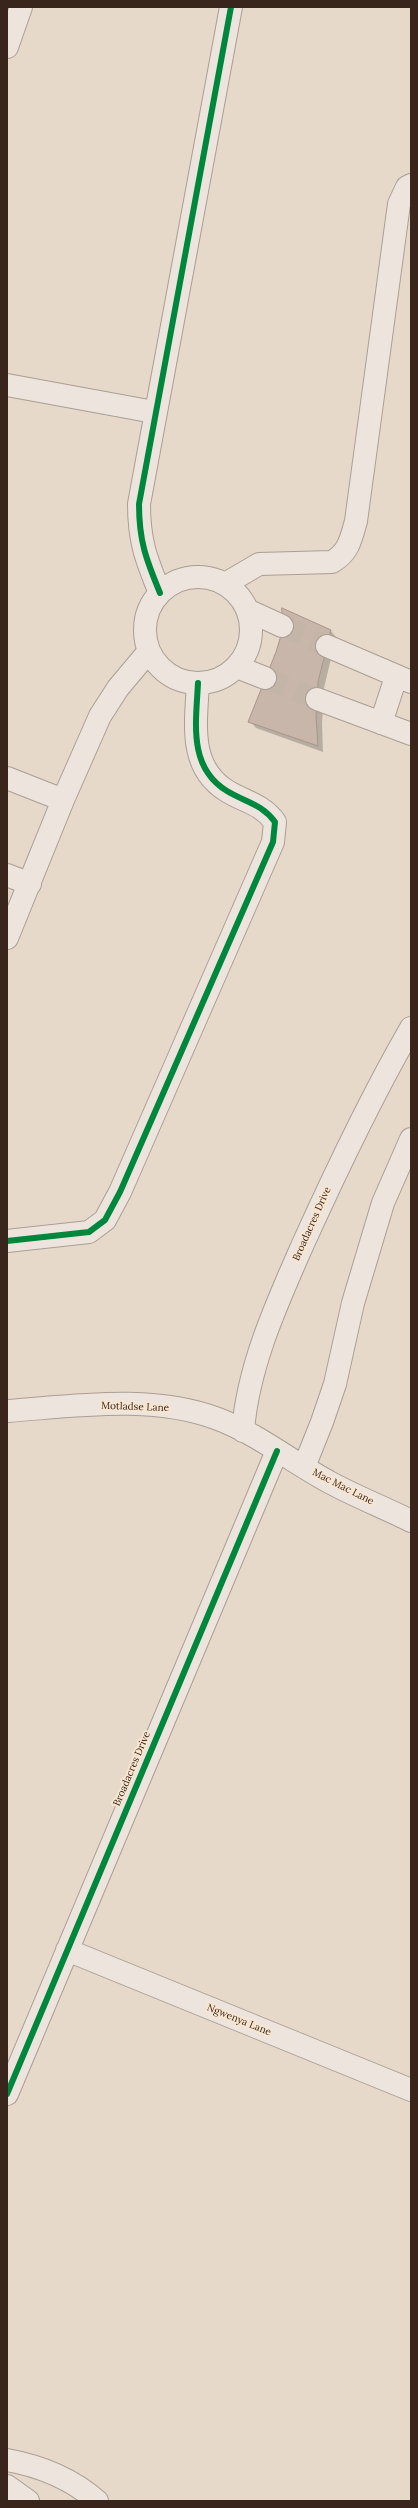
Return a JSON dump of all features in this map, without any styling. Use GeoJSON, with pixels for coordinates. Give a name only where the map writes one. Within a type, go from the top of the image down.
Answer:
{"type":"FeatureCollection","features":[{"type":"Feature","properties":{"kind":"street"},"geometry":{"type":"LineString","coordinates":[[7,47],[21,7]]}},
{"type":"Feature","properties":{"kind":"street"},"geometry":{"type":"LineString","coordinates":[[160,593],[143,553],[139,534],[139,504],[154,412],[231,7]]}},
{"type":"Feature","properties":{"kind":"street"},"geometry":{"type":"LineString","coordinates":[[225,584],[259,564],[332,562],[342,557],[350,545],[357,514],[399,204],[407,187],[411,185]]}},
{"type":"Feature","properties":{"kind":"street"},"geometry":{"type":"LineString","coordinates":[[7,385],[154,412]]}},
{"type":"Feature","properties":{"kind":"street"},"geometry":{"type":"LineString","coordinates":[[191,577],[208,578],[225,584],[238,595],[247,610],[250,624],[250,640],[245,654],[237,666],[212,682],[198,683],[182,681],[168,675],[148,651],[145,636],[146,620],[151,606],[160,593],[174,582],[191,577]]}},
{"type":"Feature","properties":{"kind":"street"},"geometry":{"type":"LineString","coordinates":[[247,610],[282,626]]}},
{"type":"Feature","properties":{"kind":"street"},"geometry":{"type":"LineString","coordinates":[[327,646],[404,680],[380,723]]}},
{"type":"Feature","properties":{"kind":"street"},"geometry":{"type":"LineString","coordinates":[[7,938],[63,800],[100,716],[118,688],[148,651]]}},
{"type":"Feature","properties":{"kind":"street"},"geometry":{"type":"LineString","coordinates":[[237,666],[265,678]]}},
{"type":"Feature","properties":{"kind":"street"},"geometry":{"type":"LineString","coordinates":[[7,1241],[89,1232],[105,1220],[120,1192],[273,842],[275,822],[268,812],[227,791],[206,771],[196,745],[198,683]]}},
{"type":"Feature","properties":{"kind":"street"},"geometry":{"type":"LineString","coordinates":[[317,698],[411,734]]}},
{"type":"Feature","properties":{"kind":"street"},"geometry":{"type":"LineString","coordinates":[[7,778],[63,800]]}},
{"type":"Feature","properties":{"kind":"street"},"geometry":{"type":"LineString","coordinates":[[7,875],[30,884]]}},
{"type":"Feature","properties":{"kind":"street","name":"Broadacres Drive"},"geometry":{"type":"LineString","coordinates":[[243,1430],[249,1383],[284,1286],[326,1192],[411,1028]]}},
{"type":"Feature","properties":{"kind":"street"},"geometry":{"type":"LineString","coordinates":[[304,1467],[335,1384],[353,1303],[383,1203],[411,1139]]}},
{"type":"Feature","properties":{"kind":"street","name":"Motladse Lane"},"geometry":{"type":"LineString","coordinates":[[7,1411],[118,1404],[164,1406],[218,1419],[243,1430],[277,1451]]}},
{"type":"Feature","properties":{"kind":"street","name":"Broadacres Drive"},"geometry":{"type":"LineString","coordinates":[[7,2094],[277,1451]]}},
{"type":"Feature","properties":{"kind":"street","name":"Mac Mac Lane"},"geometry":{"type":"LineString","coordinates":[[277,1451],[332,1484],[411,1521]]}},
{"type":"Feature","properties":{"kind":"street","name":"Ngwenya Lane"},"geometry":{"type":"LineString","coordinates":[[67,1950],[411,2090]]}},
{"type":"Feature","properties":{"kind":"street"},"geometry":{"type":"LineString","coordinates":[[7,2460],[40,2467],[70,2481],[97,2501]]}},
{"type":"Feature","properties":{"kind":"street"},"geometry":{"type":"LineString","coordinates":[[7,2486],[28,2501]]}},
{"type":"Feature","properties":{"kind":"building"},"geometry":{"type":"Polygon","coordinates":[[[282,608],[331,630],[318,682],[316,717],[318,746],[248,722],[276,652],[283,629],[282,608]]]}},
{"type":"Feature","properties":{"kind":"tunnel"},"geometry":{"type":"LineString","coordinates":[[282,626],[327,646]]}},
{"type":"Feature","properties":{"kind":"tunnel"},"geometry":{"type":"LineString","coordinates":[[265,678],[317,699]]}},
{"type":"Feature","properties":{"kind":"cycle path"},"geometry":{"type":"LineString","coordinates":[[160,593],[144,550],[140,529],[139,504],[231,7]]}},
{"type":"Feature","properties":{"kind":"cycle path"},"geometry":{"type":"LineString","coordinates":[[7,1241],[89,1232],[105,1220],[120,1192],[273,842],[275,822],[270,816],[259,807],[227,791],[214,781],[206,770],[200,757],[197,743],[196,713],[198,683]]}},
{"type":"Feature","properties":{"kind":"cycle path"},"geometry":{"type":"LineString","coordinates":[[7,2094],[277,1451]]}}]}
